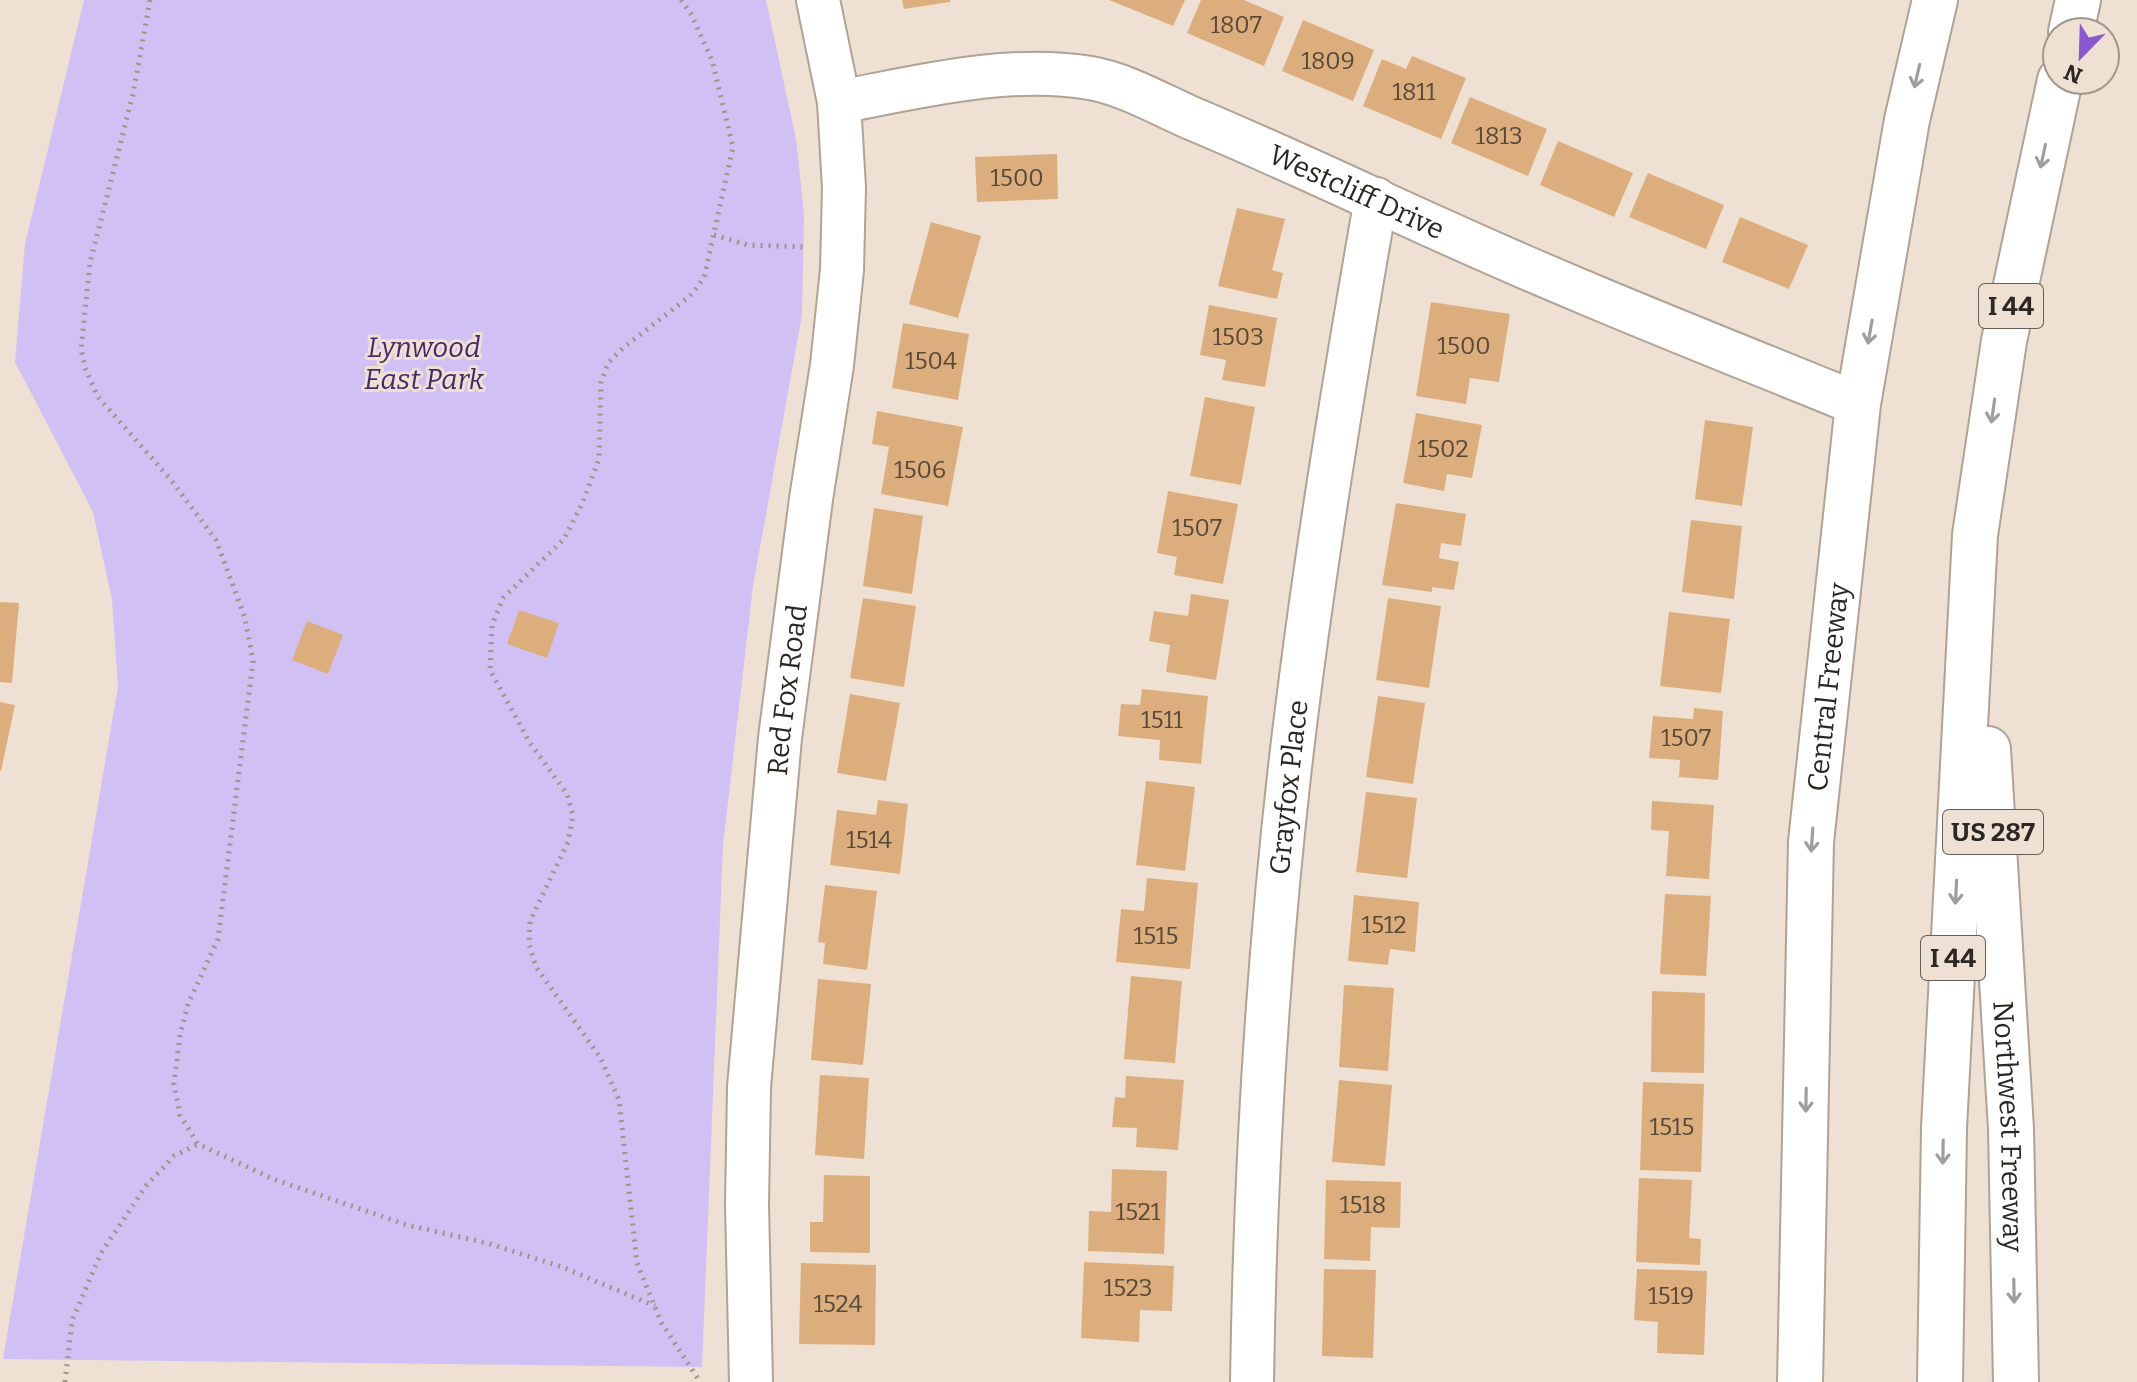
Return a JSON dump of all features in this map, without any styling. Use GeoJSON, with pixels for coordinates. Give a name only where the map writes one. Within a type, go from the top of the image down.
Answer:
{"type":"FeatureCollection","features":[{"type":"Feature","properties":{"kind":"main road","name":"Central Freeway"},"geometry":{"type":"LineString","coordinates":[[1800,1382],[1811,842],[1858,404],[1907,120],[1935,0]]}},
{"type":"Feature","properties":{"kind":"main road","name":"I 44"},"geometry":{"type":"LineString","coordinates":[[1940,1382],[1944,1128],[1975,535],[2004,341],[2057,96]]}},
{"type":"Feature","properties":{"kind":"main road","name":"Northwest Freeway"},"geometry":{"type":"LineString","coordinates":[[1975,535],[2011,1129],[2016,1382]]}},
{"type":"Feature","properties":{"kind":"street","name":"Red Fox Road"},"geometry":{"type":"LineString","coordinates":[[751,1382],[747,1205],[749,1087],[780,738],[832,365],[842,249],[844,188],[839,102],[818,0]]}},
{"type":"Feature","properties":{"kind":"street","name":"Westcliff Drive"},"geometry":{"type":"LineString","coordinates":[[839,102],[943,82],[1016,74],[1056,74],[1093,79],[1185,115],[1621,308],[1858,404]]}},
{"type":"Feature","properties":{"kind":"street","name":"Grayfox Place"},"geometry":{"type":"LineString","coordinates":[[1252,1382],[1254,1263],[1269,1010],[1290,768],[1331,458],[1376,199]]}},
{"type":"Feature","properties":{"kind":"path"},"geometry":{"type":"LineString","coordinates":[[150,0],[133,94],[90,263],[81,349],[85,368],[98,397],[171,480],[216,540],[245,618],[253,661],[218,939],[188,1004],[180,1035],[174,1084],[180,1115],[198,1144],[273,1179],[407,1225],[487,1243],[562,1267],[655,1306]]}},
{"type":"Feature","properties":{"kind":"path"},"geometry":{"type":"LineString","coordinates":[[681,0],[691,14],[712,60],[733,147],[704,278],[690,296],[608,363],[601,383],[599,459],[582,504],[564,539],[503,598],[492,625],[490,670],[530,743],[567,794],[573,815],[568,842],[530,921],[529,944],[536,967],[600,1057],[619,1100],[637,1263],[661,1322],[700,1382]]}},
{"type":"Feature","properties":{"kind":"path"},"geometry":{"type":"LineString","coordinates":[[714,235],[748,245],[842,249]]}},
{"type":"Feature","properties":{"kind":"path"},"geometry":{"type":"LineString","coordinates":[[65,1382],[72,1321],[101,1253],[146,1186],[174,1156],[198,1144]]}},
{"type":"Feature","properties":{"kind":"green space","name":"Lynwood East Park"},"geometry":{"type":"Polygon","coordinates":[[[84,0],[766,0],[796,139],[804,215],[802,315],[753,586],[723,845],[702,1367],[3,1359],[118,687],[112,600],[93,512],[15,362],[25,244],[84,0]]]}},
{"type":"Feature","properties":{"kind":"building"},"geometry":{"type":"Polygon","coordinates":[[[902,0],[950,0],[950,2],[904,9],[902,0]]]}},
{"type":"Feature","properties":{"kind":"building"},"geometry":{"type":"Polygon","coordinates":[[[1109,0],[1185,0],[1173,26],[1109,0]]]}},
{"type":"Feature","properties":{"kind":"building"},"geometry":{"type":"Polygon","coordinates":[[[1201,0],[1244,0],[1284,17],[1264,66],[1187,33],[1201,0]]]}},
{"type":"Feature","properties":{"kind":"building"},"geometry":{"type":"Polygon","coordinates":[[[1303,20],[1374,50],[1353,101],[1282,71],[1303,20]]]}},
{"type":"Feature","properties":{"kind":"building"},"geometry":{"type":"Polygon","coordinates":[[[1412,56],[1466,78],[1441,139],[1363,106],[1382,59],[1406,69],[1412,56]]]}},
{"type":"Feature","properties":{"kind":"building"},"geometry":{"type":"Polygon","coordinates":[[[1470,97],[1547,129],[1528,176],[1451,143],[1470,97]]]}},
{"type":"Feature","properties":{"kind":"building"},"geometry":{"type":"Polygon","coordinates":[[[1558,141],[1633,173],[1614,217],[1540,185],[1558,141]]]}},
{"type":"Feature","properties":{"kind":"building"},"geometry":{"type":"Polygon","coordinates":[[[1057,154],[1058,199],[977,202],[975,157],[1057,154]]]}},
{"type":"Feature","properties":{"kind":"building"},"geometry":{"type":"Polygon","coordinates":[[[1648,173],[1724,205],[1706,249],[1629,217],[1648,173]]]}},
{"type":"Feature","properties":{"kind":"building"},"geometry":{"type":"Polygon","coordinates":[[[1237,208],[1285,219],[1272,270],[1283,273],[1277,299],[1218,286],[1237,208]]]}},
{"type":"Feature","properties":{"kind":"building"},"geometry":{"type":"Polygon","coordinates":[[[1740,217],[1808,245],[1789,289],[1722,262],[1740,217]]]}},
{"type":"Feature","properties":{"kind":"building"},"geometry":{"type":"Polygon","coordinates":[[[931,222],[981,236],[958,318],[909,304],[931,222]]]}},
{"type":"Feature","properties":{"kind":"building"},"geometry":{"type":"Polygon","coordinates":[[[1431,302],[1510,314],[1499,382],[1470,378],[1466,404],[1416,396],[1431,302]]]}},
{"type":"Feature","properties":{"kind":"building"},"geometry":{"type":"Polygon","coordinates":[[[1209,305],[1277,318],[1265,387],[1222,380],[1226,360],[1200,355],[1209,305]]]}},
{"type":"Feature","properties":{"kind":"building"},"geometry":{"type":"Polygon","coordinates":[[[903,323],[969,334],[958,400],[892,388],[903,323]]]}},
{"type":"Feature","properties":{"kind":"building"},"geometry":{"type":"Polygon","coordinates":[[[1205,397],[1255,407],[1241,485],[1190,476],[1205,397]]]}},
{"type":"Feature","properties":{"kind":"building"},"geometry":{"type":"Polygon","coordinates":[[[877,411],[963,427],[948,506],[881,494],[889,447],[872,444],[877,411]]]}},
{"type":"Feature","properties":{"kind":"building"},"geometry":{"type":"Polygon","coordinates":[[[1416,413],[1482,425],[1472,478],[1447,474],[1444,491],[1403,483],[1416,413]]]}},
{"type":"Feature","properties":{"kind":"building"},"geometry":{"type":"Polygon","coordinates":[[[1705,420],[1753,427],[1742,506],[1695,499],[1705,420]]]}},
{"type":"Feature","properties":{"kind":"building"},"geometry":{"type":"Polygon","coordinates":[[[1168,491],[1238,504],[1223,584],[1174,575],[1177,557],[1157,553],[1168,491]]]}},
{"type":"Feature","properties":{"kind":"building"},"geometry":{"type":"Polygon","coordinates":[[[1396,503],[1466,514],[1461,546],[1441,543],[1439,558],[1459,562],[1454,590],[1432,587],[1432,592],[1382,585],[1396,503]]]}},
{"type":"Feature","properties":{"kind":"building"},"geometry":{"type":"Polygon","coordinates":[[[874,508],[923,516],[912,594],[863,586],[874,508]]]}},
{"type":"Feature","properties":{"kind":"building"},"geometry":{"type":"Polygon","coordinates":[[[1691,520],[1742,526],[1734,599],[1682,592],[1691,520]]]}},
{"type":"Feature","properties":{"kind":"building"},"geometry":{"type":"Polygon","coordinates":[[[1191,594],[1229,600],[1216,680],[1166,672],[1170,645],[1149,641],[1154,611],[1188,616],[1191,594]]]}},
{"type":"Feature","properties":{"kind":"building"},"geometry":{"type":"Polygon","coordinates":[[[863,598],[916,606],[904,687],[850,678],[863,598]]]}},
{"type":"Feature","properties":{"kind":"building"},"geometry":{"type":"Polygon","coordinates":[[[1388,598],[1441,606],[1429,688],[1376,680],[1388,598]]]}},
{"type":"Feature","properties":{"kind":"building"},"geometry":{"type":"Polygon","coordinates":[[[0,602],[19,603],[12,683],[0,682],[0,602]]]}},
{"type":"Feature","properties":{"kind":"building"},"geometry":{"type":"Polygon","coordinates":[[[519,610],[559,623],[547,658],[507,644],[519,610]]]}},
{"type":"Feature","properties":{"kind":"building"},"geometry":{"type":"Polygon","coordinates":[[[1669,612],[1730,619],[1721,693],[1660,686],[1669,612]]]}},
{"type":"Feature","properties":{"kind":"building"},"geometry":{"type":"Polygon","coordinates":[[[307,621],[343,635],[328,674],[292,660],[307,621]]]}},
{"type":"Feature","properties":{"kind":"building"},"geometry":{"type":"Polygon","coordinates":[[[1142,689],[1208,696],[1201,764],[1159,760],[1160,740],[1118,736],[1121,704],[1140,705],[1142,689]]]}},
{"type":"Feature","properties":{"kind":"building"},"geometry":{"type":"Polygon","coordinates":[[[850,694],[900,703],[886,781],[837,773],[850,694]]]}},
{"type":"Feature","properties":{"kind":"building"},"geometry":{"type":"Polygon","coordinates":[[[1378,696],[1425,703],[1413,784],[1366,777],[1378,696]]]}},
{"type":"Feature","properties":{"kind":"building"},"geometry":{"type":"Polygon","coordinates":[[[0,702],[15,705],[1,771],[0,771],[0,702]]]}},
{"type":"Feature","properties":{"kind":"building"},"geometry":{"type":"Polygon","coordinates":[[[1694,708],[1723,711],[1718,780],[1679,777],[1680,760],[1649,758],[1653,716],[1693,719],[1694,708]]]}},
{"type":"Feature","properties":{"kind":"building"},"geometry":{"type":"Polygon","coordinates":[[[1146,781],[1195,787],[1185,871],[1136,865],[1146,781]]]}},
{"type":"Feature","properties":{"kind":"building"},"geometry":{"type":"Polygon","coordinates":[[[1366,792],[1417,798],[1407,878],[1356,872],[1366,792]]]}},
{"type":"Feature","properties":{"kind":"building"},"geometry":{"type":"Polygon","coordinates":[[[878,800],[908,804],[900,874],[830,865],[837,810],[876,815],[878,800]]]}},
{"type":"Feature","properties":{"kind":"building"},"geometry":{"type":"Polygon","coordinates":[[[1652,801],[1714,805],[1709,879],[1666,876],[1669,831],[1651,830],[1652,801]]]}},
{"type":"Feature","properties":{"kind":"building"},"geometry":{"type":"Polygon","coordinates":[[[1147,878],[1198,883],[1190,969],[1116,962],[1121,909],[1144,911],[1147,878]]]}},
{"type":"Feature","properties":{"kind":"building"},"geometry":{"type":"Polygon","coordinates":[[[825,885],[877,891],[867,970],[823,964],[825,943],[818,942],[825,885]]]}},
{"type":"Feature","properties":{"kind":"building"},"geometry":{"type":"Polygon","coordinates":[[[1665,894],[1711,896],[1706,976],[1660,974],[1665,894]]]}},
{"type":"Feature","properties":{"kind":"building"},"geometry":{"type":"Polygon","coordinates":[[[1354,895],[1419,902],[1415,952],[1390,949],[1388,965],[1348,961],[1354,895]]]}},
{"type":"Feature","properties":{"kind":"building"},"geometry":{"type":"Polygon","coordinates":[[[1131,976],[1182,981],[1175,1063],[1124,1059],[1131,976]]]}},
{"type":"Feature","properties":{"kind":"building"},"geometry":{"type":"Polygon","coordinates":[[[818,979],[871,984],[863,1065],[811,1060],[818,979]]]}},
{"type":"Feature","properties":{"kind":"building"},"geometry":{"type":"Polygon","coordinates":[[[1344,985],[1394,988],[1388,1071],[1339,1067],[1344,985]]]}},
{"type":"Feature","properties":{"kind":"building"},"geometry":{"type":"Polygon","coordinates":[[[1652,991],[1705,993],[1704,1073],[1651,1072],[1652,991]]]}},
{"type":"Feature","properties":{"kind":"building"},"geometry":{"type":"Polygon","coordinates":[[[820,1075],[869,1078],[864,1159],[815,1155],[820,1075]]]}},
{"type":"Feature","properties":{"kind":"building"},"geometry":{"type":"Polygon","coordinates":[[[1126,1076],[1184,1080],[1178,1150],[1136,1147],[1137,1128],[1112,1127],[1115,1097],[1125,1098],[1126,1076]]]}},
{"type":"Feature","properties":{"kind":"building"},"geometry":{"type":"Polygon","coordinates":[[[1339,1080],[1392,1085],[1385,1166],[1332,1162],[1339,1080]]]}},
{"type":"Feature","properties":{"kind":"building"},"geometry":{"type":"Polygon","coordinates":[[[1643,1082],[1704,1084],[1701,1172],[1640,1170],[1643,1082]]]}},
{"type":"Feature","properties":{"kind":"building"},"geometry":{"type":"Polygon","coordinates":[[[1112,1169],[1167,1171],[1164,1254],[1088,1251],[1089,1211],[1111,1212],[1112,1169]]]}},
{"type":"Feature","properties":{"kind":"building"},"geometry":{"type":"Polygon","coordinates":[[[824,1175],[870,1176],[870,1253],[810,1252],[810,1222],[823,1222],[824,1175]]]}},
{"type":"Feature","properties":{"kind":"building"},"geometry":{"type":"Polygon","coordinates":[[[1639,1178],[1692,1180],[1689,1238],[1701,1239],[1700,1265],[1636,1262],[1639,1178]]]}},
{"type":"Feature","properties":{"kind":"building"},"geometry":{"type":"Polygon","coordinates":[[[1326,1180],[1401,1182],[1400,1228],[1371,1227],[1370,1261],[1324,1259],[1326,1180]]]}},
{"type":"Feature","properties":{"kind":"building"},"geometry":{"type":"Polygon","coordinates":[[[1084,1262],[1174,1266],[1172,1311],[1140,1310],[1139,1342],[1081,1338],[1084,1262]]]}},
{"type":"Feature","properties":{"kind":"building"},"geometry":{"type":"Polygon","coordinates":[[[801,1263],[876,1265],[875,1345],[799,1344],[801,1263]]]}},
{"type":"Feature","properties":{"kind":"building"},"geometry":{"type":"Polygon","coordinates":[[[1324,1269],[1376,1270],[1373,1358],[1322,1356],[1324,1269]]]}},
{"type":"Feature","properties":{"kind":"building"},"geometry":{"type":"Polygon","coordinates":[[[1637,1269],[1707,1271],[1704,1355],[1657,1353],[1658,1322],[1634,1320],[1637,1269]]]}}]}
